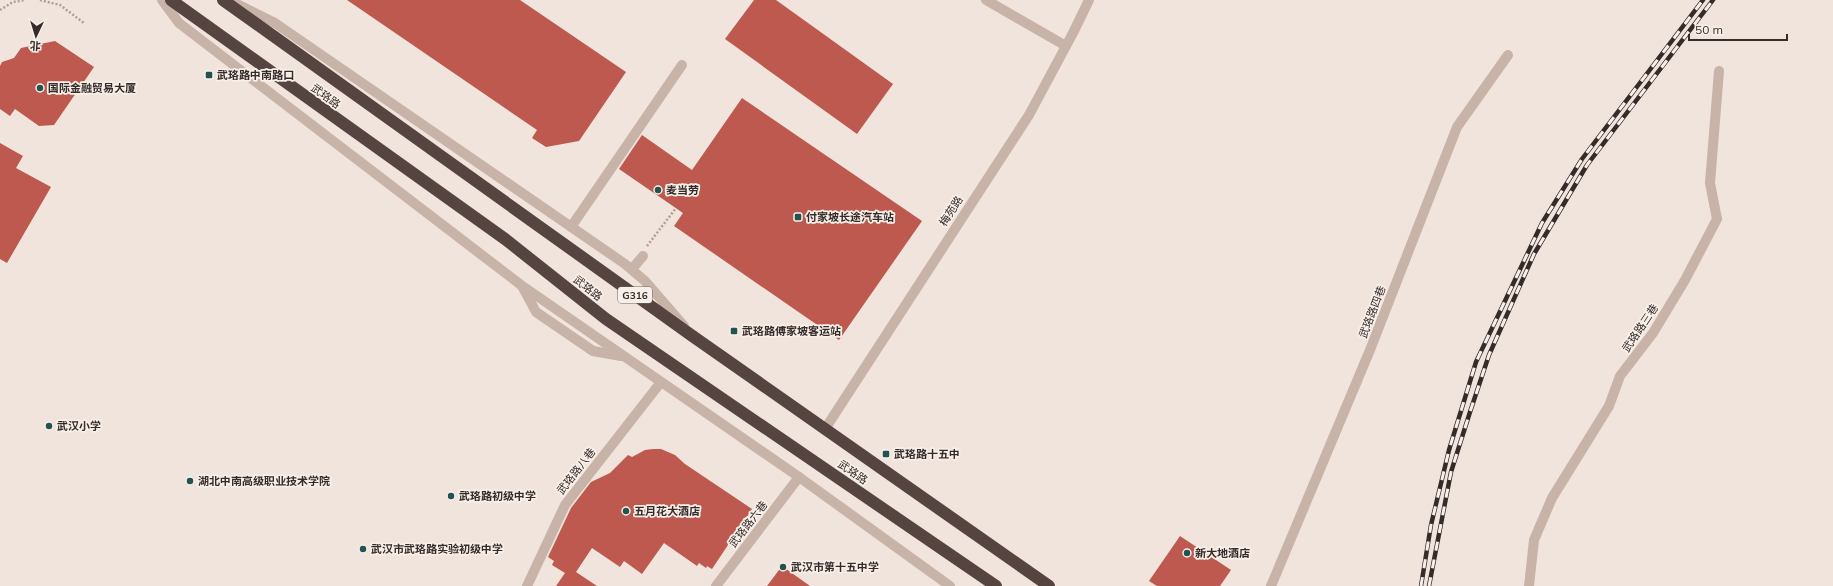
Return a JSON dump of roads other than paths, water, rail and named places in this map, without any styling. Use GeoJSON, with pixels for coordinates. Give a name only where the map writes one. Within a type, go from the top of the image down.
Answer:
{"type":"FeatureCollection","features":[{"type":"Feature","properties":{"kind":"highway","name":"武珞路"},"geometry":{"type":"LineString","coordinates":[[171,0],[505,239],[606,319],[996,586]]}},
{"type":"Feature","properties":{"kind":"highway","name":"武珞路"},"geometry":{"type":"LineString","coordinates":[[223,0],[692,335],[1049,586]]}},
{"type":"Feature","properties":{"kind":"street"},"geometry":{"type":"LineString","coordinates":[[162,0],[179,23],[521,285],[799,477],[950,586]]}},
{"type":"Feature","properties":{"kind":"street","name":"武珞路"},"geometry":{"type":"LineString","coordinates":[[229,0],[275,23],[632,269],[645,281],[692,335]]}},
{"type":"Feature","properties":{"kind":"street"},"geometry":{"type":"LineString","coordinates":[[986,0],[1066,46]]}},
{"type":"Feature","properties":{"kind":"street","name":"梅苑路"},"geometry":{"type":"LineString","coordinates":[[825,429],[1029,115],[1089,0]]}},
{"type":"Feature","properties":{"kind":"street","name":"武珞路四巷"},"geometry":{"type":"LineString","coordinates":[[1271,586],[1370,350],[1456,127],[1508,55]]}},
{"type":"Feature","properties":{"kind":"street"},"geometry":{"type":"LineString","coordinates":[[571,227],[682,65]]}},
{"type":"Feature","properties":{"kind":"street","name":"武珞路三巷"},"geometry":{"type":"LineString","coordinates":[[1529,586],[1534,540],[1552,498],[1609,406],[1620,376],[1653,333],[1685,280],[1717,220],[1710,183],[1719,72]]}},
{"type":"Feature","properties":{"kind":"street"},"geometry":{"type":"LineString","coordinates":[[632,269],[644,252]]}},
{"type":"Feature","properties":{"kind":"street","name":"武珞路八巷"},"geometry":{"type":"LineString","coordinates":[[527,586],[551,531],[565,505],[661,382]]}},
{"type":"Feature","properties":{"kind":"street","name":"武珞路六巷"},"geometry":{"type":"LineString","coordinates":[[716,586],[799,477]]}},
{"type":"Feature","properties":{"kind":"railway"},"geometry":{"type":"LineString","coordinates":[[1421,586],[1431,525],[1449,450],[1476,362],[1542,223],[1582,159],[1703,0]]}},
{"type":"Feature","properties":{"kind":"railway"},"geometry":{"type":"LineString","coordinates":[[1429,586],[1451,472],[1489,355],[1534,254],[1587,165],[1713,0]]}},
{"type":"Feature","properties":{"kind":"place","name":"武珞路中南路口"},"geometry":{"type":"Point","coordinates":[209,75]}},
{"type":"Feature","properties":{"kind":"place","name":"国际金融贸易大厦"},"geometry":{"type":"Point","coordinates":[40,88]}},
{"type":"Feature","properties":{"kind":"place","name":"麦当劳"},"geometry":{"type":"Point","coordinates":[658,190]}},
{"type":"Feature","properties":{"kind":"place","name":"付家坡长途汽车站"},"geometry":{"type":"Point","coordinates":[798,217]}},
{"type":"Feature","properties":{"kind":"place","name":"武珞路傅家坡客运站"},"geometry":{"type":"Point","coordinates":[734,331]}},
{"type":"Feature","properties":{"kind":"place","name":"武汉小学"},"geometry":{"type":"Point","coordinates":[49,426]}},
{"type":"Feature","properties":{"kind":"place","name":"武珞路十五中"},"geometry":{"type":"Point","coordinates":[886,454]}},
{"type":"Feature","properties":{"kind":"place","name":"湖北中南高级职业技术学院"},"geometry":{"type":"Point","coordinates":[190,481]}},
{"type":"Feature","properties":{"kind":"place","name":"武珞路初级中学"},"geometry":{"type":"Point","coordinates":[451,496]}},
{"type":"Feature","properties":{"kind":"place","name":"五月花大酒店"},"geometry":{"type":"Point","coordinates":[626,511]}},
{"type":"Feature","properties":{"kind":"place","name":"武汉市武珞路实验初级中学"},"geometry":{"type":"Point","coordinates":[363,549]}},
{"type":"Feature","properties":{"kind":"place","name":"新大地酒店"},"geometry":{"type":"Point","coordinates":[1187,553]}},
{"type":"Feature","properties":{"kind":"place","name":"武汉市第十五中学"},"geometry":{"type":"Point","coordinates":[783,567]}}]}
